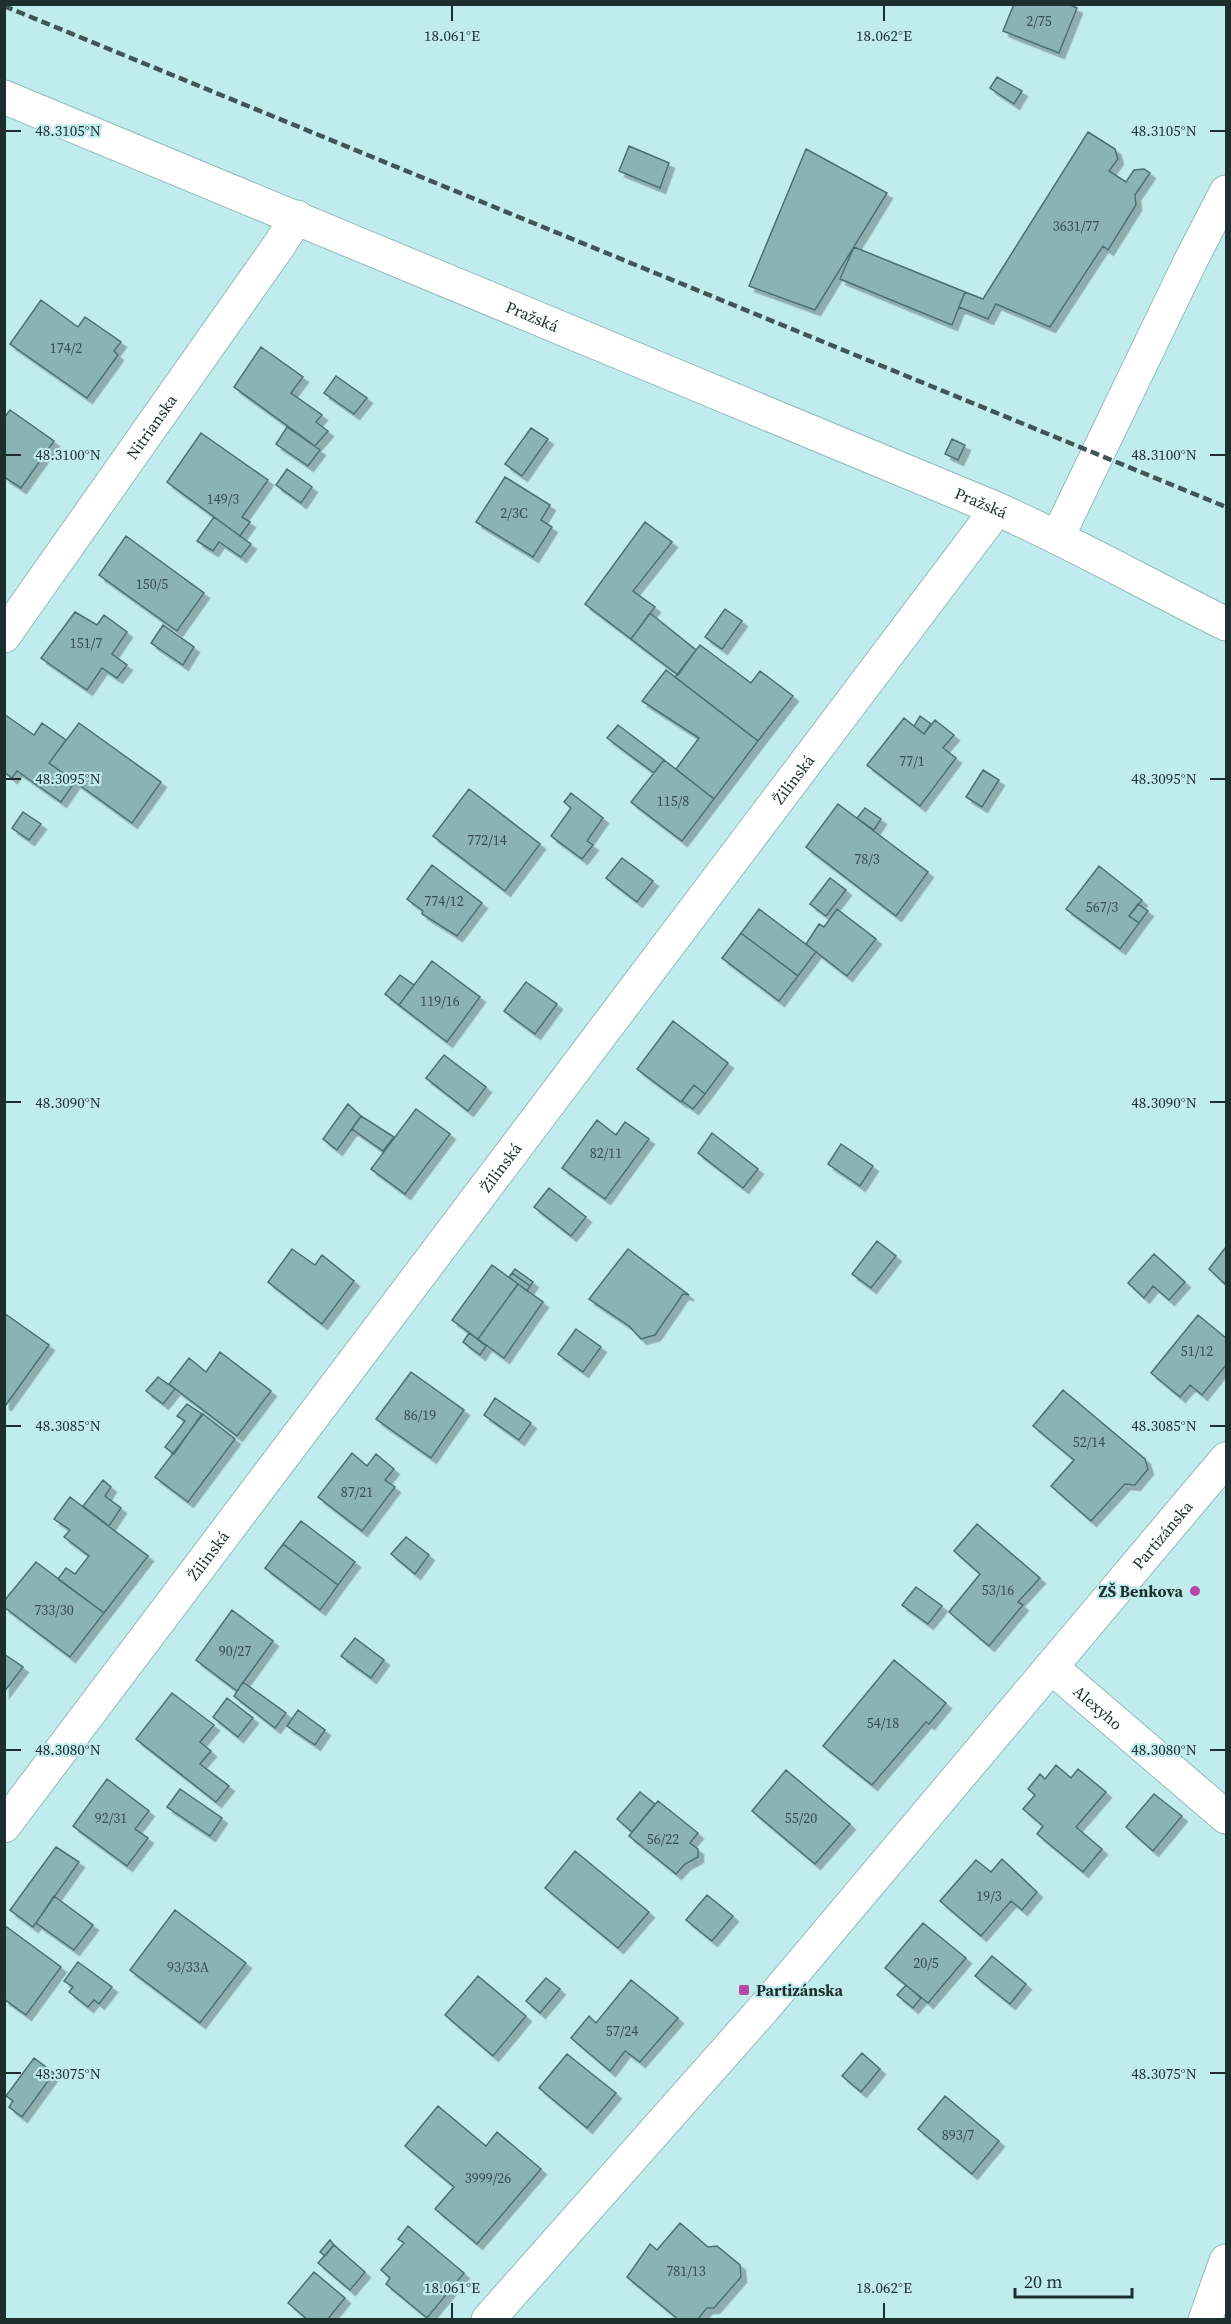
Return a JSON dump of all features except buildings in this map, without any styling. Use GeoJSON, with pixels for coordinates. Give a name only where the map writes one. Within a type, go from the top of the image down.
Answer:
{"type":"FeatureCollection","features":[{"type":"Feature","properties":{"kind":"street","name":"Pražská"},"geometry":{"type":"LineString","coordinates":[[4,98],[297,217],[997,509],[1058,536],[1120,571],[1227,624]]}},
{"type":"Feature","properties":{"kind":"street"},"geometry":{"type":"LineString","coordinates":[[1058,536],[1184,272],[1227,192]]}},
{"type":"Feature","properties":{"kind":"street","name":"Nitrianska"},"geometry":{"type":"LineString","coordinates":[[4,636],[297,217]]}},
{"type":"Feature","properties":{"kind":"street","name":"Žilinská"},"geometry":{"type":"LineString","coordinates":[[4,1826],[997,509]]}},
{"type":"Feature","properties":{"kind":"street","name":"Partizánska"},"geometry":{"type":"LineString","coordinates":[[488,2319],[765,2007],[1227,1459]]}},
{"type":"Feature","properties":{"kind":"street","name":"Alexyho"},"geometry":{"type":"LineString","coordinates":[[1051,1667],[1227,1816]]}},
{"type":"Feature","properties":{"kind":"street"},"geometry":{"type":"LineString","coordinates":[[1205,2319],[1227,2261]]}},
{"type":"Feature","properties":{"kind":"railway"},"geometry":{"type":"LineString","coordinates":[[4,6],[1226,507]]}},
{"type":"Feature","properties":{"kind":"place","name":"ZŠ Benkova"},"geometry":{"type":"Point","coordinates":[1195,1591]}},
{"type":"Feature","properties":{"kind":"place","name":"Partizánska"},"geometry":{"type":"Point","coordinates":[744,1990]}}]}
